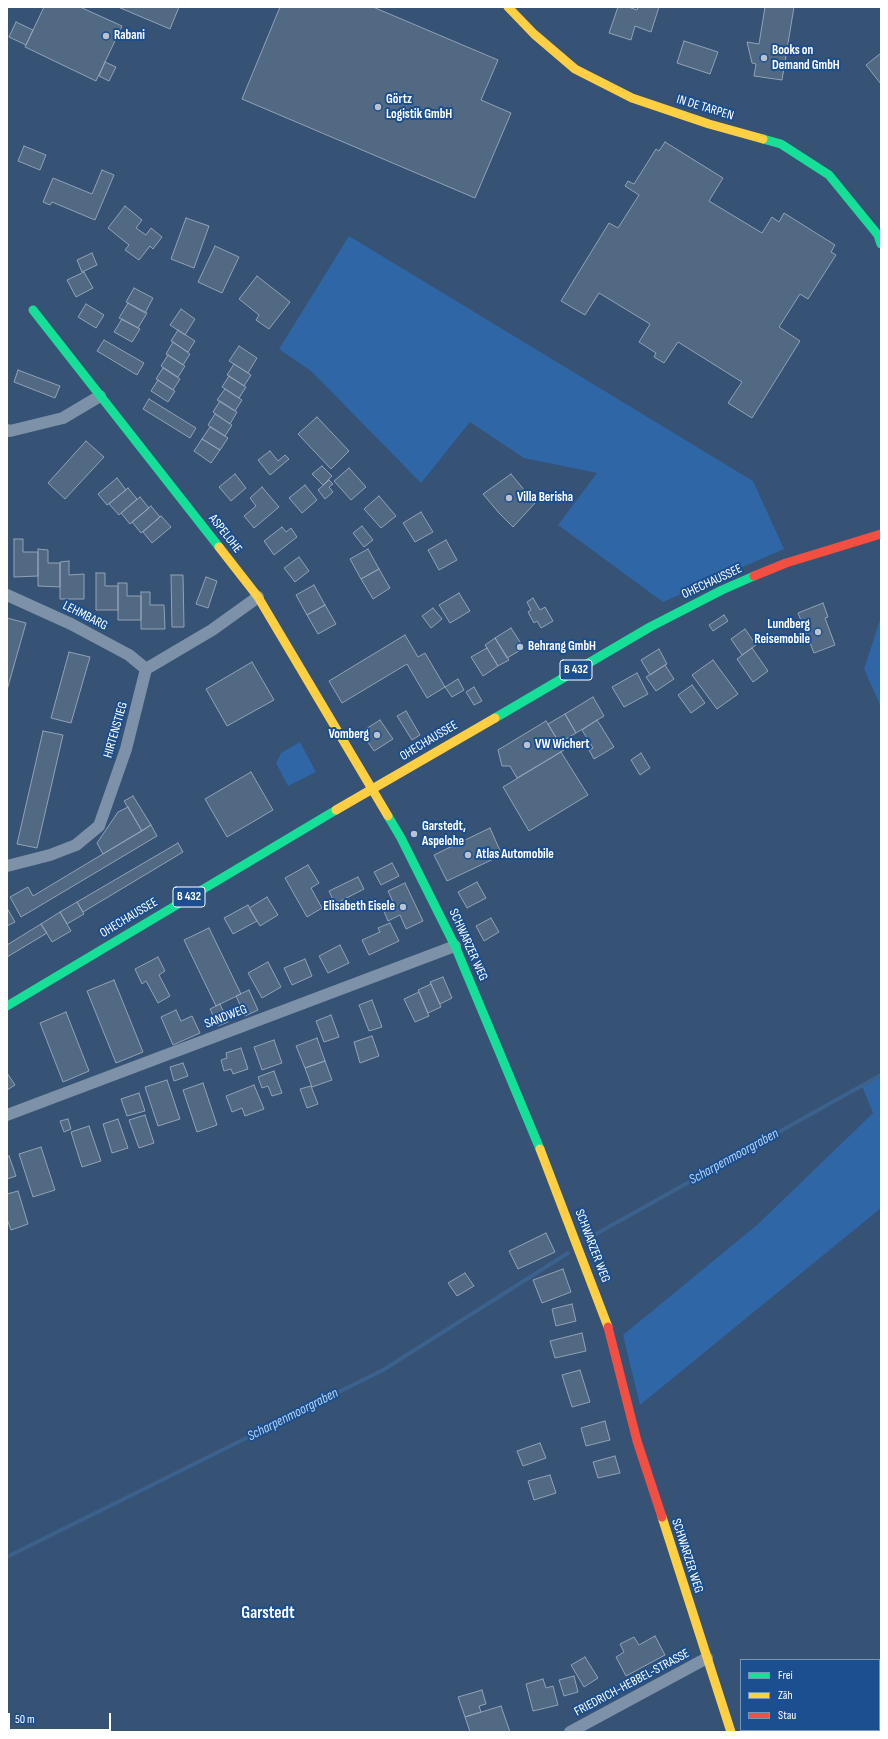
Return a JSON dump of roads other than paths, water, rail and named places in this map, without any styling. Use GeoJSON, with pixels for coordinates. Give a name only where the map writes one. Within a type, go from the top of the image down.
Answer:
{"type":"FeatureCollection","features":[{"type":"Feature","properties":{"kind":"street","name":"IN DE TARPEN"},"geometry":{"type":"LineString","coordinates":[[508,7],[534,34],[575,70],[632,98],[709,124],[781,144],[828,176],[880,237]]}},
{"type":"Feature","properties":{"kind":"street","name":"ASPELOHE"},"geometry":{"type":"LineString","coordinates":[[33,310],[258,598],[372,790]]}},
{"type":"Feature","properties":{"kind":"street"},"geometry":{"type":"LineString","coordinates":[[7,430],[10,431],[63,418],[100,396]]}},
{"type":"Feature","properties":{"kind":"street","name":"OHECHAUSSEE"},"geometry":{"type":"LineString","coordinates":[[7,1006],[340,808],[587,664],[722,590],[786,563],[881,534]]}},
{"type":"Feature","properties":{"kind":"street","name":"LEHMBARG"},"geometry":{"type":"LineString","coordinates":[[7,595],[70,624],[129,655],[146,669]]}},
{"type":"Feature","properties":{"kind":"street"},"geometry":{"type":"LineString","coordinates":[[146,669],[212,630],[258,598]]}},
{"type":"Feature","properties":{"kind":"street","name":"HIRTENSTIEG"},"geometry":{"type":"LineString","coordinates":[[7,866],[50,855],[76,845],[99,826],[126,749],[146,669]]}},
{"type":"Feature","properties":{"kind":"street","name":"SCHWARZER WEG"},"geometry":{"type":"LineString","coordinates":[[372,790],[401,838],[455,946],[544,1158],[606,1318],[637,1441],[731,1732]]}},
{"type":"Feature","properties":{"kind":"street","name":"SANDWEG"},"geometry":{"type":"LineString","coordinates":[[7,1115],[455,946]]}},
{"type":"Feature","properties":{"kind":"street","name":"FRIEDRICH-HEBBEL-STRASSE"},"geometry":{"type":"LineString","coordinates":[[570,1732],[707,1658]]}},
{"type":"Feature","properties":{"kind":"waterway","name":"Scharpenmoorgraben"},"geometry":{"type":"LineString","coordinates":[[587,1239],[881,1075]]}},
{"type":"Feature","properties":{"kind":"waterway","name":"Scharpenmoorgraben"},"geometry":{"type":"LineString","coordinates":[[7,1557],[383,1370],[568,1253]]}},
{"type":"Feature","properties":{"kind":"place","name":"Rabani"},"geometry":{"type":"Point","coordinates":[106,36]}},
{"type":"Feature","properties":{"kind":"place","name":"Books on Demand GmbH"},"geometry":{"type":"Point","coordinates":[764,58]}},
{"type":"Feature","properties":{"kind":"place","name":"Görtz Logistik GmbH"},"geometry":{"type":"Point","coordinates":[378,107]}},
{"type":"Feature","properties":{"kind":"place","name":"Villa Berisha"},"geometry":{"type":"Point","coordinates":[509,498]}},
{"type":"Feature","properties":{"kind":"place","name":"Lundberg Reisemobile"},"geometry":{"type":"Point","coordinates":[818,632]}},
{"type":"Feature","properties":{"kind":"place","name":"Behrang GmbH"},"geometry":{"type":"Point","coordinates":[520,647]}},
{"type":"Feature","properties":{"kind":"place","name":"Vomberg"},"geometry":{"type":"Point","coordinates":[377,735]}},
{"type":"Feature","properties":{"kind":"place","name":"VW Wichert"},"geometry":{"type":"Point","coordinates":[527,745]}},
{"type":"Feature","properties":{"kind":"place","name":"Garstedt, Aspelohe"},"geometry":{"type":"Point","coordinates":[414,834]}},
{"type":"Feature","properties":{"kind":"place","name":"Atlas Automobile"},"geometry":{"type":"Point","coordinates":[468,855]}},
{"type":"Feature","properties":{"kind":"place","name":"Elisabeth Eisele"},"geometry":{"type":"Point","coordinates":[403,907]}},
{"type":"Feature","properties":{"kind":"district","name":"Garstedt"},"geometry":{"type":"Point","coordinates":[268,1614]}}]}
